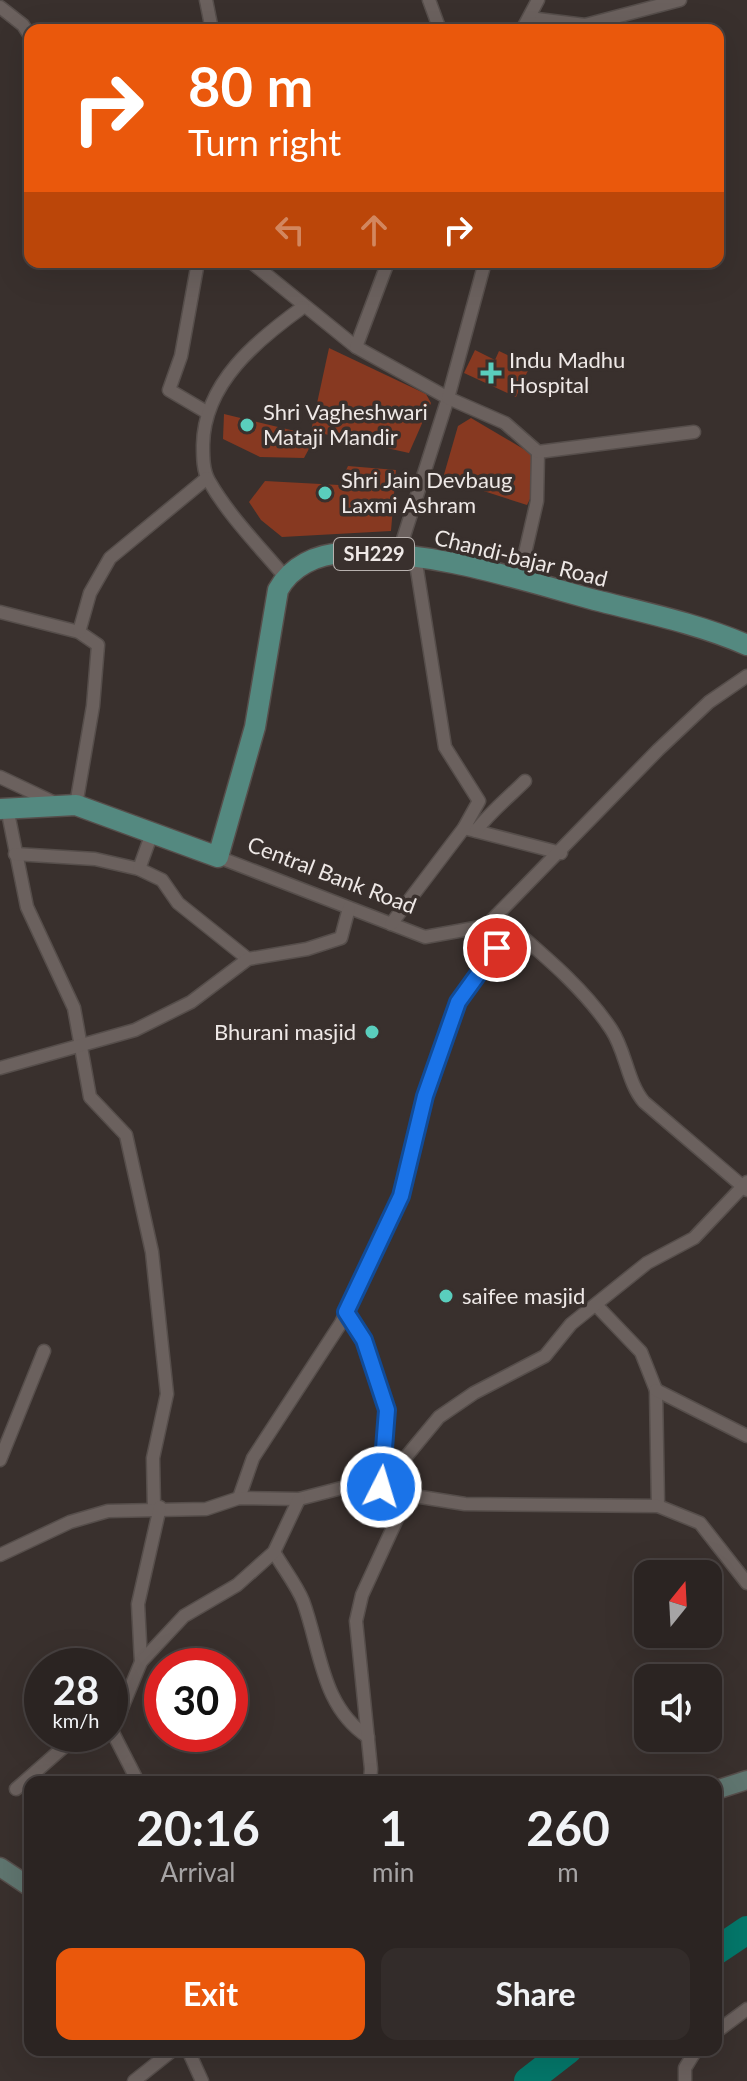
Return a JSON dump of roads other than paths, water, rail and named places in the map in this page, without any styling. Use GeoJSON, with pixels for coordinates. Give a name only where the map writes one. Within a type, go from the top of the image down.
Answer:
{"type":"FeatureCollection","features":[{"type":"Feature","properties":{"kind":"main road","name":"Chandi-bajar Road"},"geometry":{"type":"LineString","coordinates":[[285,577],[321,557],[343,553],[406,556],[519,579],[711,631],[747,645]]}},
{"type":"Feature","properties":{"kind":"main road"},"geometry":{"type":"LineString","coordinates":[[218,857],[255,727],[265,677],[271,616],[285,577]]}},
{"type":"Feature","properties":{"kind":"main road","name":"Central Bank Road"},"geometry":{"type":"LineString","coordinates":[[4,809],[66,804],[218,857]]}},
{"type":"Feature","properties":{"kind":"street"},"geometry":{"type":"LineString","coordinates":[[206,0],[211,24]]}},
{"type":"Feature","properties":{"kind":"street"},"geometry":{"type":"LineString","coordinates":[[429,0],[438,24]]}},
{"type":"Feature","properties":{"kind":"street"},"geometry":{"type":"LineString","coordinates":[[526,24],[538,0]]}},
{"type":"Feature","properties":{"kind":"street"},"geometry":{"type":"LineString","coordinates":[[589,24],[680,0]]}},
{"type":"Feature","properties":{"kind":"street"},"geometry":{"type":"LineString","coordinates":[[0,7],[24,27]]}},
{"type":"Feature","properties":{"kind":"street"},"geometry":{"type":"LineString","coordinates":[[529,18],[577,24]]}},
{"type":"Feature","properties":{"kind":"street"},"geometry":{"type":"LineString","coordinates":[[197,268],[181,356],[169,390],[208,413]]}},
{"type":"Feature","properties":{"kind":"street"},"geometry":{"type":"LineString","coordinates":[[258,268],[356,347],[448,398],[505,423],[538,452],[694,432]]}},
{"type":"Feature","properties":{"kind":"street"},"geometry":{"type":"LineString","coordinates":[[356,347],[386,268]]}},
{"type":"Feature","properties":{"kind":"street"},"geometry":{"type":"LineString","coordinates":[[470,830],[479,801],[445,747],[406,556],[483,268]]}},
{"type":"Feature","properties":{"kind":"street"},"geometry":{"type":"LineString","coordinates":[[285,577],[239,523],[207,478],[203,437],[208,413],[221,384],[247,353],[303,307]]}},
{"type":"Feature","properties":{"kind":"street"},"geometry":{"type":"LineString","coordinates":[[519,579],[537,501],[538,452]]}},
{"type":"Feature","properties":{"kind":"street"},"geometry":{"type":"LineString","coordinates":[[79,632],[90,593],[110,558],[207,478]]}},
{"type":"Feature","properties":{"kind":"street"},"geometry":{"type":"LineString","coordinates":[[0,612],[79,632],[98,645],[93,706],[66,804],[0,777]]}},
{"type":"Feature","properties":{"kind":"street"},"geometry":{"type":"LineString","coordinates":[[239,1498],[253,1458],[346,1312],[401,1196],[425,1096],[458,1002],[497,948],[486,926],[561,853],[658,750],[709,702],[747,676]]}},
{"type":"Feature","properties":{"kind":"street"},"geometry":{"type":"LineString","coordinates":[[391,924],[470,830],[525,781]]}},
{"type":"Feature","properties":{"kind":"street"},"geometry":{"type":"LineString","coordinates":[[4,809],[27,907],[74,1008],[90,1097],[126,1135],[152,1252],[167,1394],[153,1458],[157,1508],[138,1604],[141,1662]]}},
{"type":"Feature","properties":{"kind":"street"},"geometry":{"type":"LineString","coordinates":[[470,830],[561,853]]}},
{"type":"Feature","properties":{"kind":"street"},"geometry":{"type":"LineString","coordinates":[[139,869],[152,833]]}},
{"type":"Feature","properties":{"kind":"street"},"geometry":{"type":"LineString","coordinates":[[15,854],[95,859],[139,869],[162,880],[178,903],[248,959]]}},
{"type":"Feature","properties":{"kind":"street","name":"Central Bank Road"},"geometry":{"type":"LineString","coordinates":[[218,857],[425,937],[486,926]]}},
{"type":"Feature","properties":{"kind":"street"},"geometry":{"type":"LineString","coordinates":[[0,1068],[135,1030],[191,1002],[248,959],[307,949],[341,938],[349,908]]}},
{"type":"Feature","properties":{"kind":"street"},"geometry":{"type":"LineString","coordinates":[[381,1487],[439,1417],[474,1393],[545,1356],[571,1324],[647,1263],[694,1238],[746,1186],[644,1102],[637,1091],[625,1053],[610,1027],[557,968],[497,915]]}},
{"type":"Feature","properties":{"kind":"street"},"geometry":{"type":"LineString","coordinates":[[597,1306],[641,1352],[656,1390],[658,1506]]}},
{"type":"Feature","properties":{"kind":"street"},"geometry":{"type":"LineString","coordinates":[[346,1312],[364,1340],[387,1410],[381,1487]]}},
{"type":"Feature","properties":{"kind":"street"},"geometry":{"type":"LineString","coordinates":[[0,1460],[44,1351]]}},
{"type":"Feature","properties":{"kind":"street"},"geometry":{"type":"LineString","coordinates":[[656,1390],[747,1436]]}},
{"type":"Feature","properties":{"kind":"street"},"geometry":{"type":"LineString","coordinates":[[0,1555],[70,1522],[108,1511],[206,1509],[239,1498],[299,1499],[361,1483],[408,1495],[465,1504],[658,1506],[700,1523],[747,1583]]}},
{"type":"Feature","properties":{"kind":"street"},"geometry":{"type":"LineString","coordinates":[[370,1776],[356,1621],[367,1582],[408,1495]]}},
{"type":"Feature","properties":{"kind":"street"},"geometry":{"type":"LineString","coordinates":[[128,1694],[141,1662],[184,1616],[237,1585],[274,1552],[299,1499]]}},
{"type":"Feature","properties":{"kind":"street"},"geometry":{"type":"LineString","coordinates":[[274,1552],[302,1598],[334,1702],[350,1725],[368,1737]]}},
{"type":"Feature","properties":{"kind":"street"},"geometry":{"type":"LineString","coordinates":[[31,1776],[58,1752]]}},
{"type":"Feature","properties":{"kind":"street"},"geometry":{"type":"LineString","coordinates":[[123,1752],[135,1776]]}},
{"type":"Feature","properties":{"kind":"street"},"geometry":{"type":"LineString","coordinates":[[722,1788],[747,1780]]}},
{"type":"Feature","properties":{"kind":"street"},"geometry":{"type":"LineString","coordinates":[[16,1789],[24,1782]]}},
{"type":"Feature","properties":{"kind":"street"},"geometry":{"type":"LineString","coordinates":[[1,1866],[24,1883]]}},
{"type":"Feature","properties":{"kind":"street"},"geometry":{"type":"LineString","coordinates":[[722,2028],[747,2009]]}},
{"type":"Feature","properties":{"kind":"street"},"geometry":{"type":"LineString","coordinates":[[134,2081],[165,2056]]}},
{"type":"Feature","properties":{"kind":"street"},"geometry":{"type":"LineString","coordinates":[[191,2056],[202,2081]]}},
{"type":"Feature","properties":{"kind":"street"},"geometry":{"type":"LineString","coordinates":[[685,2081],[685,2068],[692,2056]]}},
{"type":"Feature","properties":{"kind":"waterway"},"geometry":{"type":"LineString","coordinates":[[722,1947],[747,1930]]}},
{"type":"Feature","properties":{"kind":"waterway"},"geometry":{"type":"LineString","coordinates":[[528,2081],[560,2056]]}},
{"type":"Feature","properties":{"kind":"place","name":"Indu Madhu Hospital"},"geometry":{"type":"Point","coordinates":[491,373]}},
{"type":"Feature","properties":{"kind":"place","name":"Shri Vagheshwari Mataji Mandir"},"geometry":{"type":"Point","coordinates":[247,425]}},
{"type":"Feature","properties":{"kind":"place","name":"Shri Jain Devbaug Laxmi Ashram"},"geometry":{"type":"Point","coordinates":[325,493]}},
{"type":"Feature","properties":{"kind":"place","name":"Bhurani masjid"},"geometry":{"type":"Point","coordinates":[372,1032]}},
{"type":"Feature","properties":{"kind":"place","name":"saifee masjid"},"geometry":{"type":"Point","coordinates":[446,1296]}}]}
